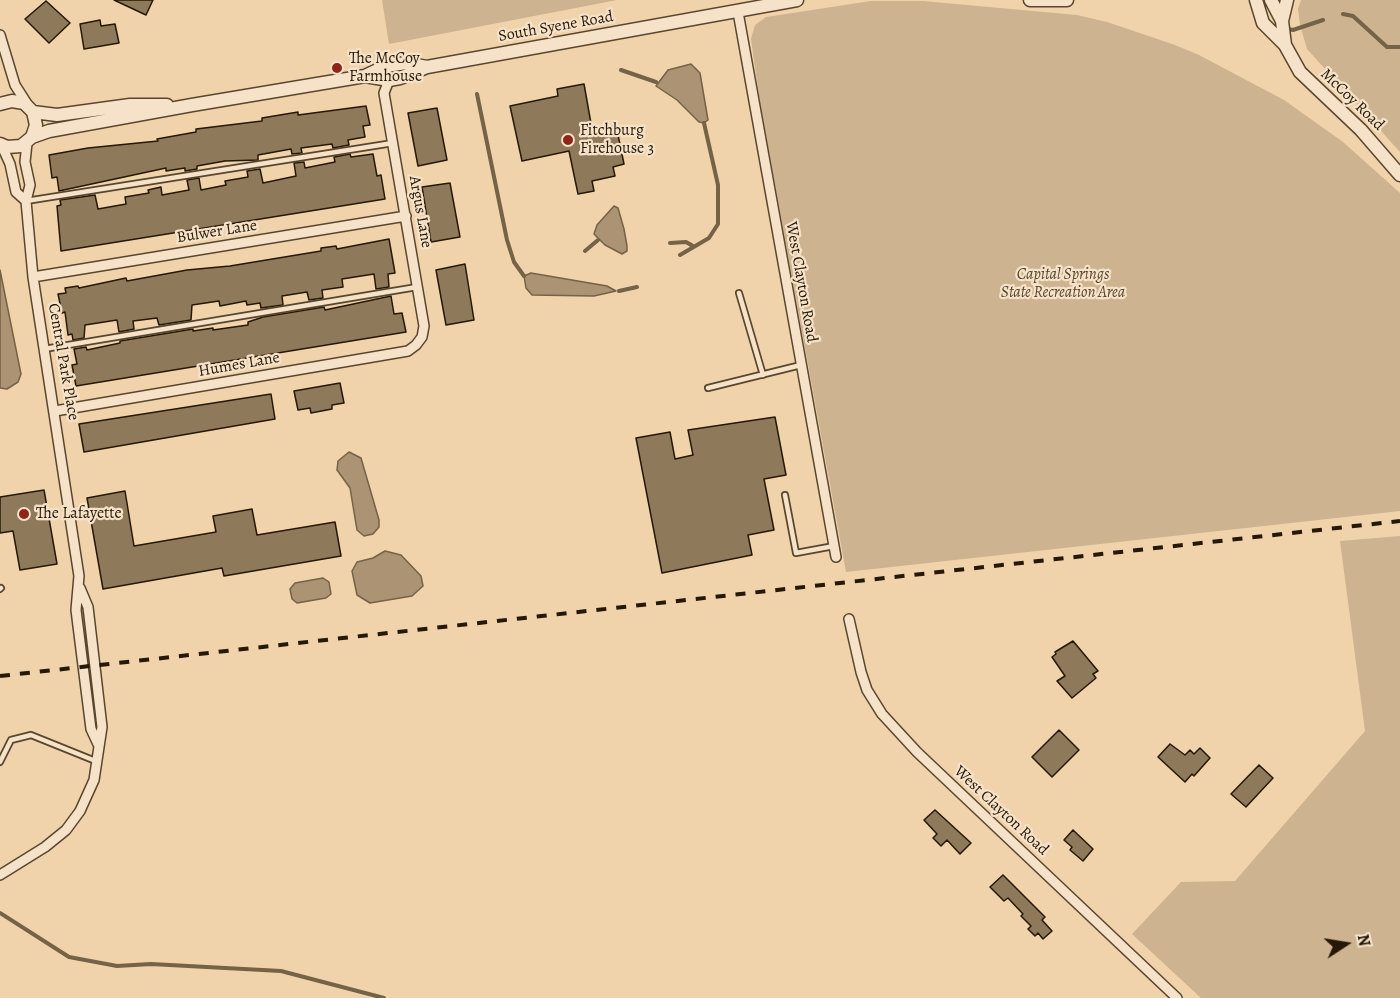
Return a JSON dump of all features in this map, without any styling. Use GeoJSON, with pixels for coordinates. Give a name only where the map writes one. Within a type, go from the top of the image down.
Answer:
{"type":"FeatureCollection","features":[{"type":"Feature","properties":{"kind":"street","name":"South Syene Road"},"geometry":{"type":"LineString","coordinates":[[0,144],[14,147],[49,131],[192,105],[368,77],[389,80],[409,75],[427,66],[797,0]]}},
{"type":"Feature","properties":{"kind":"street"},"geometry":{"type":"LineString","coordinates":[[1030,0],[1067,0]]}},
{"type":"Feature","properties":{"kind":"street","name":"McCoy Road"},"geometry":{"type":"LineString","coordinates":[[1256,0],[1263,23],[1285,45],[1300,72],[1361,130],[1400,175]]}},
{"type":"Feature","properties":{"kind":"street","name":"McCoy Road"},"geometry":{"type":"LineString","coordinates":[[1271,0],[1282,21],[1285,45]]}},
{"type":"Feature","properties":{"kind":"street"},"geometry":{"type":"LineString","coordinates":[[1282,21],[1287,0]]}},
{"type":"Feature","properties":{"kind":"street","name":"West Clayton Road"},"geometry":{"type":"LineString","coordinates":[[738,12],[836,557]]}},
{"type":"Feature","properties":{"kind":"street"},"geometry":{"type":"LineString","coordinates":[[0,34],[15,85],[31,109],[36,125],[29,140]]}},
{"type":"Feature","properties":{"kind":"street","name":"South Syene Road"},"geometry":{"type":"LineString","coordinates":[[368,77],[386,66],[406,63],[427,66]]}},
{"type":"Feature","properties":{"kind":"street"},"geometry":{"type":"LineString","coordinates":[[368,77],[384,93],[389,80]]}},
{"type":"Feature","properties":{"kind":"street","name":"Argus Lane"},"geometry":{"type":"LineString","coordinates":[[384,93],[424,326],[422,337]]}},
{"type":"Feature","properties":{"kind":"street","name":"South Syene Road"},"geometry":{"type":"LineString","coordinates":[[0,104],[12,100],[31,109],[57,115],[130,105],[192,105]]}},
{"type":"Feature","properties":{"kind":"street","name":"Central Park Place"},"geometry":{"type":"LineString","coordinates":[[0,875],[45,848],[66,830],[88,796],[98,762],[98,744],[102,727],[88,608],[80,588],[33,277],[26,201],[30,185],[25,162],[29,140]]}},
{"type":"Feature","properties":{"kind":"street"},"geometry":{"type":"LineString","coordinates":[[0,144],[10,164],[16,192],[26,201]]}},
{"type":"Feature","properties":{"kind":"street","name":"Bulwer Lane"},"geometry":{"type":"LineString","coordinates":[[33,277],[406,216]]}},
{"type":"Feature","properties":{"kind":"street","name":"Humes Lane"},"geometry":{"type":"LineString","coordinates":[[55,411],[408,351],[422,337]]}},
{"type":"Feature","properties":{"kind":"street","name":"West Clayton Road"},"geometry":{"type":"LineString","coordinates":[[849,619],[867,690],[882,714],[917,752],[1176,998]]}},
{"type":"Feature","properties":{"kind":"lane"},"geometry":{"type":"LineString","coordinates":[[26,201],[393,143]]}},
{"type":"Feature","properties":{"kind":"lane"},"geometry":{"type":"LineString","coordinates":[[44,350],[417,287]]}},
{"type":"Feature","properties":{"kind":"lane"},"geometry":{"type":"LineString","coordinates":[[739,293],[763,375]]}},
{"type":"Feature","properties":{"kind":"lane"},"geometry":{"type":"LineString","coordinates":[[708,388],[801,365]]}},
{"type":"Feature","properties":{"kind":"lane"},"geometry":{"type":"LineString","coordinates":[[785,495],[796,553],[834,546]]}},
{"type":"Feature","properties":{"kind":"lane"},"geometry":{"type":"LineString","coordinates":[[0,762],[11,740],[31,735],[98,762]]}},
{"type":"Feature","properties":{"kind":"green space"},"geometry":{"type":"Polygon","coordinates":[[[382,0],[617,0],[389,44],[382,0]]]}},
{"type":"Feature","properties":{"kind":"green space"},"geometry":{"type":"Polygon","coordinates":[[[1301,0],[1400,0],[1400,152],[1307,49],[1298,9],[1301,0]]]}},
{"type":"Feature","properties":{"kind":"green space","name":"Capital Springs State Recreation Area"},"geometry":{"type":"Polygon","coordinates":[[[871,1],[923,1],[1077,15],[1107,22],[1175,45],[1199,55],[1284,100],[1343,142],[1400,193],[1400,511],[846,572],[760,102],[751,39],[755,25],[766,17],[871,1]]]}},
{"type":"Feature","properties":{"kind":"green space"},"geometry":{"type":"Polygon","coordinates":[[[1400,536],[1400,998],[1201,998],[1132,934],[1181,882],[1235,881],[1365,731],[1340,541],[1400,536]]]}},
{"type":"Feature","properties":{"kind":"shaded area"},"geometry":{"type":"Polygon","coordinates":[[[691,64],[700,73],[708,120],[704,123],[699,122],[677,100],[656,86],[668,70],[691,64]]]}},
{"type":"Feature","properties":{"kind":"shaded area"},"geometry":{"type":"Polygon","coordinates":[[[614,206],[618,208],[627,246],[627,251],[622,254],[605,245],[594,234],[597,225],[614,206]]]}},
{"type":"Feature","properties":{"kind":"shaded area"},"geometry":{"type":"Polygon","coordinates":[[[0,270],[21,374],[18,382],[7,389],[0,388],[0,270]]]}},
{"type":"Feature","properties":{"kind":"shaded area"},"geometry":{"type":"Polygon","coordinates":[[[531,273],[607,286],[616,291],[594,296],[532,295],[526,288],[524,276],[531,273]]]}},
{"type":"Feature","properties":{"kind":"shaded area"},"geometry":{"type":"Polygon","coordinates":[[[349,452],[361,458],[379,520],[379,527],[373,534],[364,536],[357,530],[350,488],[337,470],[338,461],[349,452]]]}},
{"type":"Feature","properties":{"kind":"shaded area"},"geometry":{"type":"Polygon","coordinates":[[[385,551],[401,555],[421,576],[423,586],[412,596],[370,603],[357,595],[352,571],[357,562],[373,558],[385,551]]]}},
{"type":"Feature","properties":{"kind":"shaded area"},"geometry":{"type":"Polygon","coordinates":[[[323,578],[329,582],[331,594],[326,598],[297,603],[292,599],[290,589],[295,583],[323,578]]]}},
{"type":"Feature","properties":{"kind":"building"},"geometry":{"type":"Polygon","coordinates":[[[114,0],[153,0],[146,15],[114,0]]]}},
{"type":"Feature","properties":{"kind":"building"},"geometry":{"type":"Polygon","coordinates":[[[46,1],[70,23],[49,43],[25,19],[46,1]]]}},
{"type":"Feature","properties":{"kind":"building"},"geometry":{"type":"Polygon","coordinates":[[[100,20],[101,26],[115,24],[119,43],[84,49],[80,24],[100,20]]]}},
{"type":"Feature","properties":{"kind":"building","name":"Fitchburg Firehouse 3"},"geometry":{"type":"Polygon","coordinates":[[[584,84],[592,129],[616,125],[624,164],[613,167],[615,176],[592,181],[594,191],[578,194],[569,151],[522,161],[510,106],[558,96],[557,89],[584,84]]]}},
{"type":"Feature","properties":{"kind":"building"},"geometry":{"type":"Polygon","coordinates":[[[366,106],[370,125],[363,126],[365,137],[348,140],[349,145],[333,148],[332,144],[301,148],[302,153],[292,154],[291,149],[258,155],[258,160],[225,161],[197,166],[197,169],[185,171],[185,168],[166,171],[166,168],[59,191],[57,177],[52,178],[49,155],[88,148],[158,141],[157,139],[196,132],[196,129],[262,121],[262,118],[298,112],[298,115],[366,106]]]}},
{"type":"Feature","properties":{"kind":"building"},"geometry":{"type":"Polygon","coordinates":[[[437,108],[447,160],[418,166],[408,113],[437,108]]]}},
{"type":"Feature","properties":{"kind":"building"},"geometry":{"type":"Polygon","coordinates":[[[350,154],[351,157],[373,154],[377,176],[381,175],[385,199],[61,251],[57,206],[61,205],[60,200],[95,195],[98,209],[126,204],[125,197],[149,193],[148,190],[161,187],[162,195],[189,190],[187,180],[199,178],[201,190],[226,185],[225,181],[248,177],[247,171],[260,169],[263,183],[296,176],[294,163],[304,162],[305,168],[335,162],[334,157],[350,154]]]}},
{"type":"Feature","properties":{"kind":"building"},"geometry":{"type":"Polygon","coordinates":[[[450,183],[460,237],[431,242],[422,187],[450,183]]]}},
{"type":"Feature","properties":{"kind":"building"},"geometry":{"type":"Polygon","coordinates":[[[389,239],[395,273],[388,274],[389,287],[376,289],[374,274],[342,279],[343,287],[322,290],[323,298],[309,300],[307,292],[282,296],[283,305],[261,308],[260,303],[247,305],[246,301],[220,306],[219,301],[192,305],[191,320],[159,325],[157,318],[133,321],[134,329],[119,332],[117,320],[85,325],[84,338],[73,340],[72,334],[68,335],[65,312],[62,313],[58,294],[66,293],[65,288],[78,286],[79,288],[126,278],[127,281],[187,270],[230,266],[321,251],[321,248],[336,246],[337,249],[389,239]]]}},
{"type":"Feature","properties":{"kind":"building"},"geometry":{"type":"Polygon","coordinates":[[[465,264],[474,320],[446,325],[436,270],[465,264]]]}},
{"type":"Feature","properties":{"kind":"building"},"geometry":{"type":"Polygon","coordinates":[[[391,296],[394,314],[402,313],[406,332],[76,386],[72,365],[77,364],[74,349],[86,347],[87,350],[120,343],[120,341],[193,329],[193,331],[213,328],[213,330],[248,325],[248,322],[263,317],[324,307],[325,310],[391,296]]]}},
{"type":"Feature","properties":{"kind":"building"},"geometry":{"type":"Polygon","coordinates":[[[340,383],[344,403],[332,405],[332,409],[311,413],[310,408],[298,410],[294,391],[340,383]]]}},
{"type":"Feature","properties":{"kind":"building"},"geometry":{"type":"Polygon","coordinates":[[[271,394],[275,419],[84,452],[79,424],[271,394]]]}},
{"type":"Feature","properties":{"kind":"building"},"geometry":{"type":"Polygon","coordinates":[[[775,417],[786,475],[764,479],[774,530],[748,535],[752,555],[662,573],[636,438],[670,432],[675,459],[693,455],[688,430],[775,417]]]}},
{"type":"Feature","properties":{"kind":"building","name":"The Lafayette"},"geometry":{"type":"Polygon","coordinates":[[[44,490],[57,564],[20,570],[13,531],[0,533],[0,497],[44,490]]]}},
{"type":"Feature","properties":{"kind":"building"},"geometry":{"type":"Polygon","coordinates":[[[125,491],[134,546],[216,532],[213,516],[252,509],[257,535],[335,522],[341,556],[224,576],[222,568],[103,589],[87,498],[125,491]]]}},
{"type":"Feature","properties":{"kind":"building"},"geometry":{"type":"Polygon","coordinates":[[[1073,641],[1098,671],[1093,674],[1096,678],[1072,698],[1057,681],[1065,676],[1052,657],[1056,654],[1055,652],[1073,641]]]}},
{"type":"Feature","properties":{"kind":"building"},"geometry":{"type":"Polygon","coordinates":[[[1059,730],[1079,750],[1052,777],[1032,757],[1059,730]]]}},
{"type":"Feature","properties":{"kind":"building"},"geometry":{"type":"Polygon","coordinates":[[[1170,744],[1185,755],[1190,750],[1194,754],[1200,748],[1210,758],[1194,776],[1192,774],[1185,782],[1158,757],[1170,744]]]}},
{"type":"Feature","properties":{"kind":"building"},"geometry":{"type":"Polygon","coordinates":[[[1259,765],[1273,778],[1246,807],[1231,794],[1259,765]]]}},
{"type":"Feature","properties":{"kind":"building"},"geometry":{"type":"Polygon","coordinates":[[[935,810],[971,843],[960,854],[947,840],[941,846],[933,838],[937,834],[924,820],[935,810]]]}},
{"type":"Feature","properties":{"kind":"building"},"geometry":{"type":"Polygon","coordinates":[[[1073,830],[1093,849],[1083,861],[1070,850],[1072,847],[1064,840],[1073,830]]]}},
{"type":"Feature","properties":{"kind":"building"},"geometry":{"type":"Polygon","coordinates":[[[1003,875],[1045,917],[1042,920],[1052,931],[1043,939],[1038,933],[1035,936],[1028,929],[1031,926],[1008,898],[1004,901],[990,887],[1003,875]]]}},
{"type":"Feature","properties":{"kind":"waterway"},"geometry":{"type":"LineString","coordinates":[[1343,14],[1353,16],[1387,47],[1400,47]]}},
{"type":"Feature","properties":{"kind":"waterway"},"geometry":{"type":"LineString","coordinates":[[1284,28],[1293,30],[1323,20]]}},
{"type":"Feature","properties":{"kind":"waterway"},"geometry":{"type":"LineString","coordinates":[[621,70],[656,82]]}},
{"type":"Feature","properties":{"kind":"waterway"},"geometry":{"type":"LineString","coordinates":[[477,94],[507,240],[514,262],[524,276]]}},
{"type":"Feature","properties":{"kind":"waterway"},"geometry":{"type":"LineString","coordinates":[[680,255],[709,238],[718,224],[718,185],[704,123]]}},
{"type":"Feature","properties":{"kind":"waterway"},"geometry":{"type":"LineString","coordinates":[[585,251],[598,240]]}},
{"type":"Feature","properties":{"kind":"waterway"},"geometry":{"type":"LineString","coordinates":[[670,243],[686,242],[693,246]]}},
{"type":"Feature","properties":{"kind":"waterway"},"geometry":{"type":"LineString","coordinates":[[619,291],[637,287]]}},
{"type":"Feature","properties":{"kind":"waterway"},"geometry":{"type":"LineString","coordinates":[[0,913],[69,957],[117,966],[151,964],[281,971],[384,998]]}},
{"type":"Feature","properties":{"kind":"railway"},"geometry":{"type":"LineString","coordinates":[[0,676],[1400,521]]}},
{"type":"Feature","properties":{"kind":"place","name":"The McCoy Farmhouse"},"geometry":{"type":"Point","coordinates":[337,68]}},
{"type":"Feature","properties":{"kind":"place","name":"Fitchburg Firehouse 3"},"geometry":{"type":"Point","coordinates":[568,140]}},
{"type":"Feature","properties":{"kind":"place","name":"The Lafayette"},"geometry":{"type":"Point","coordinates":[24,514]}}]}
